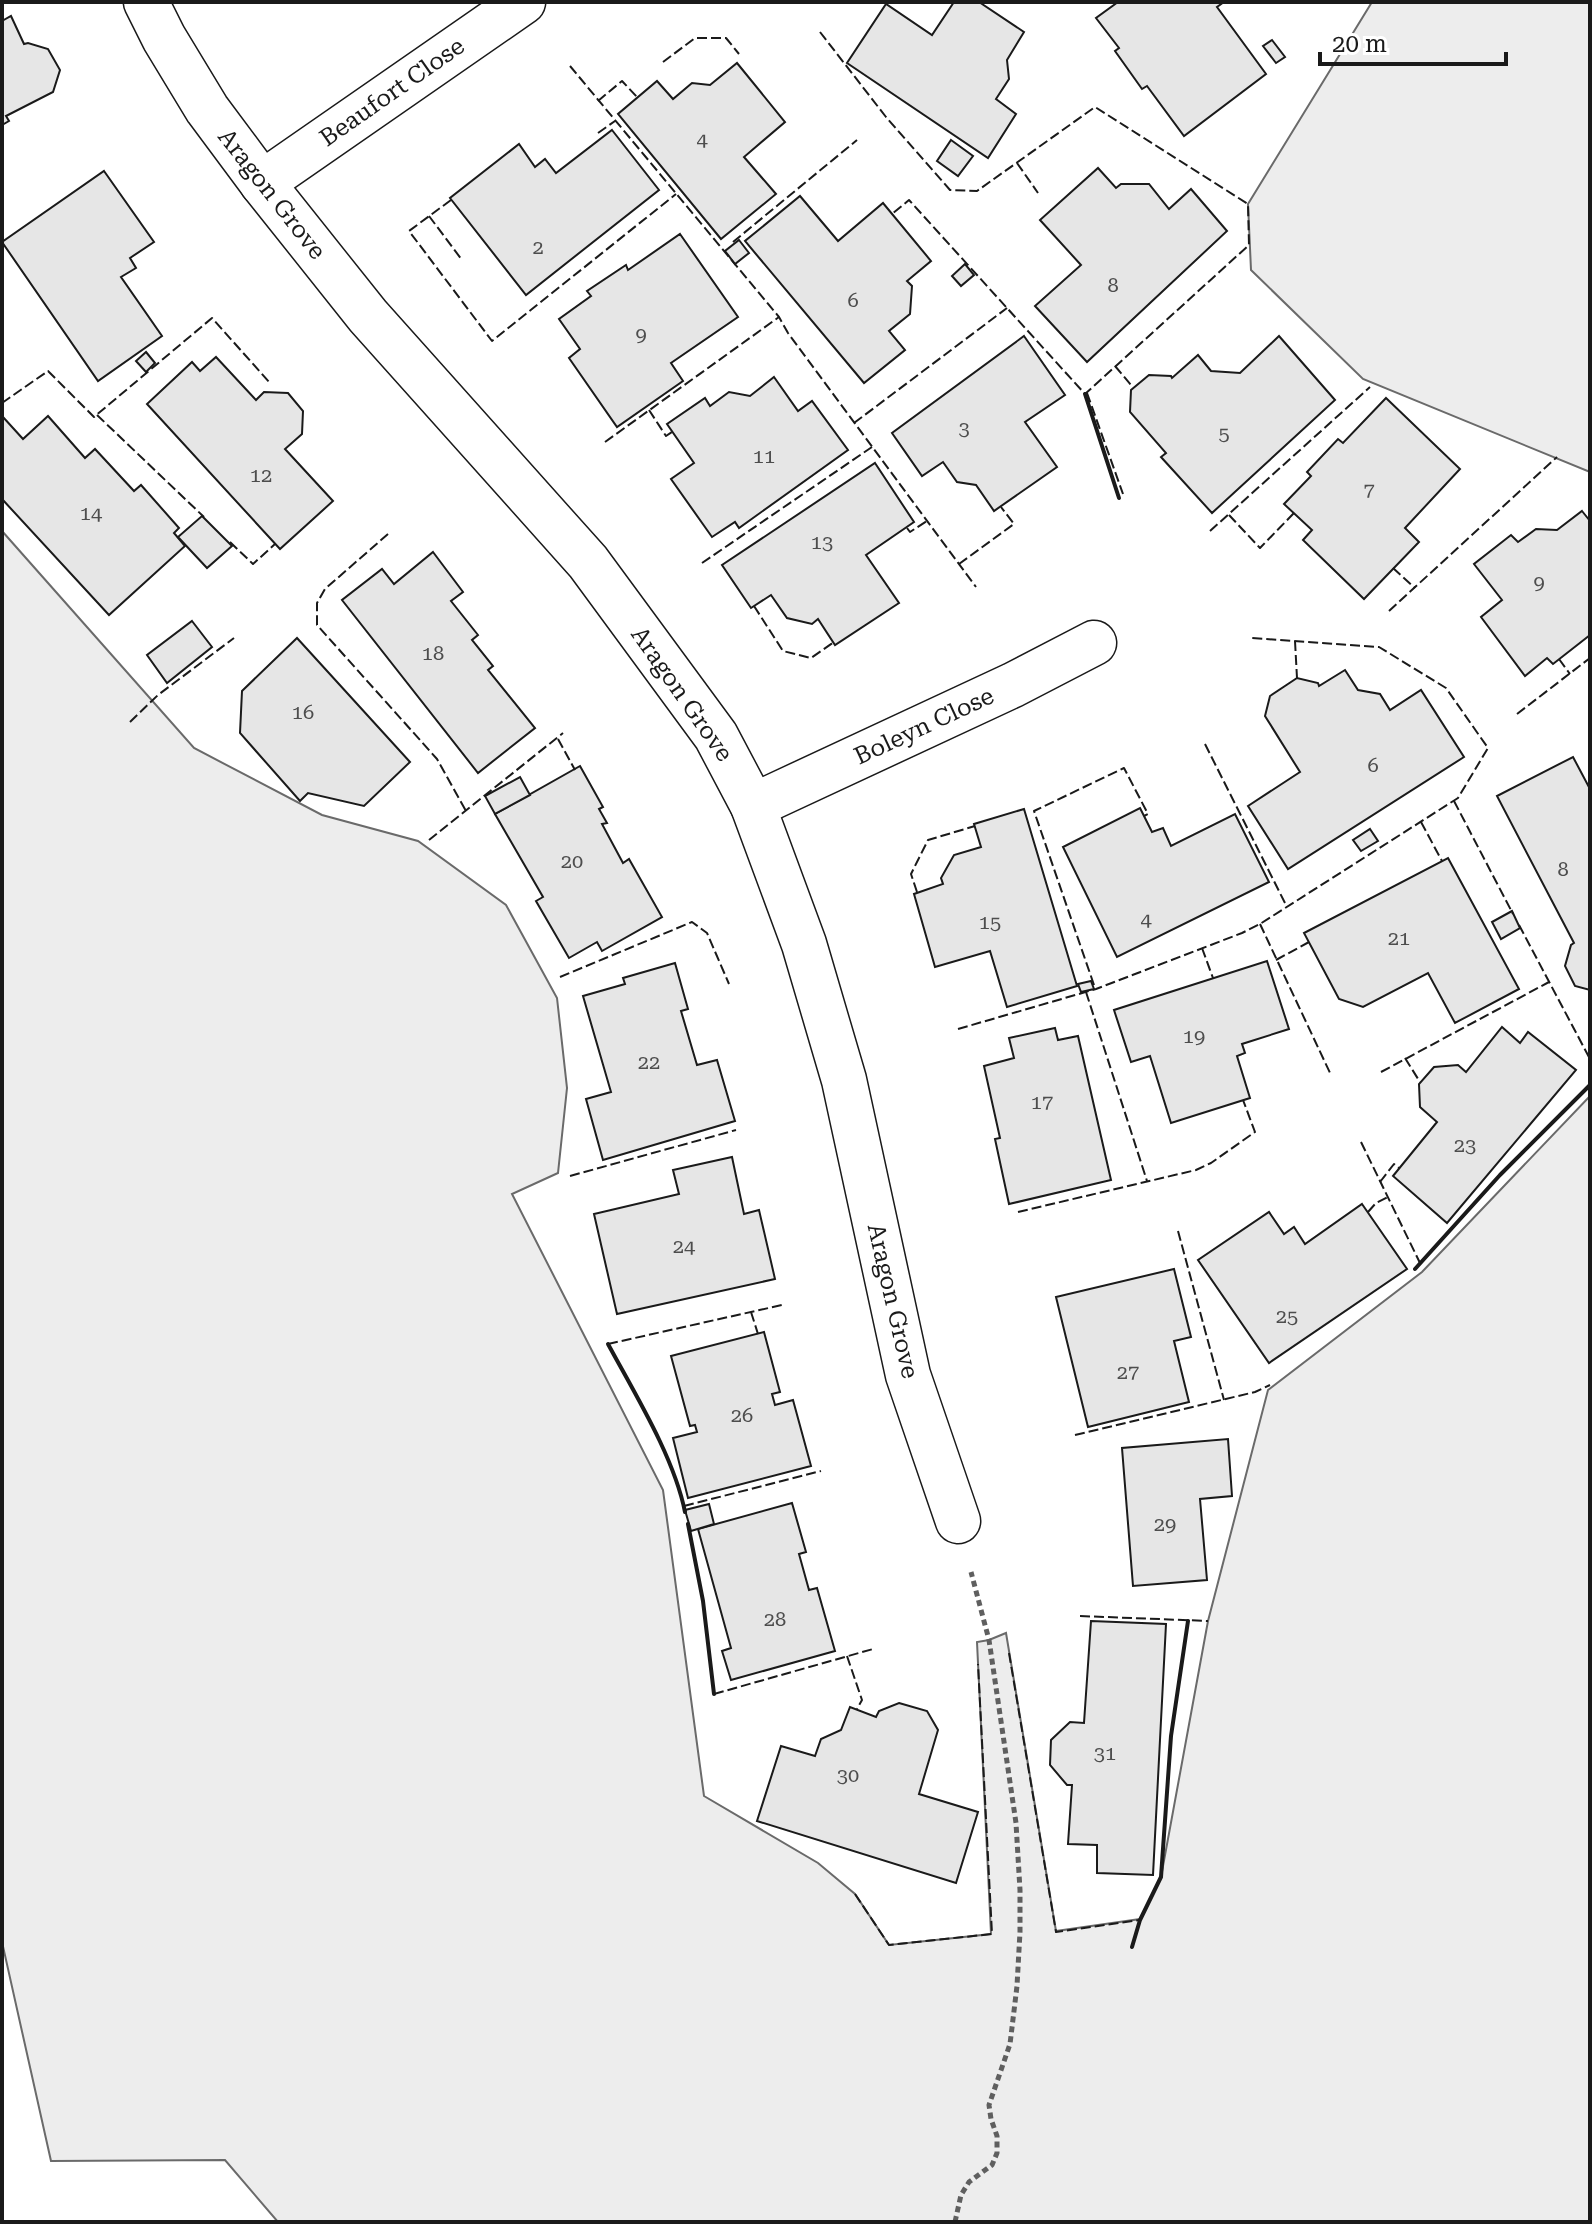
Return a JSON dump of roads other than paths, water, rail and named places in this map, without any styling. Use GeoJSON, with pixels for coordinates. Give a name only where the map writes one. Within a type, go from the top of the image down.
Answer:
{"type":"FeatureCollection","features":[{"type":"Feature","properties":{"kind":"street","name":"Aragon Grove"},"geometry":{"type":"LineString","coordinates":[[146,2],[207,109],[262,183],[368,316],[588,562],[716,736],[753,806],[804,944],[844,1080],[908,1375],[958,1521]]}},
{"type":"Feature","properties":{"kind":"street","name":"Beaufort Close"},"geometry":{"type":"LineString","coordinates":[[262,183],[523,2]]}},
{"type":"Feature","properties":{"kind":"street","name":"Boleyn Close"},"geometry":{"type":"LineString","coordinates":[[753,806],[1013,685],[1094,643]]}}]}
